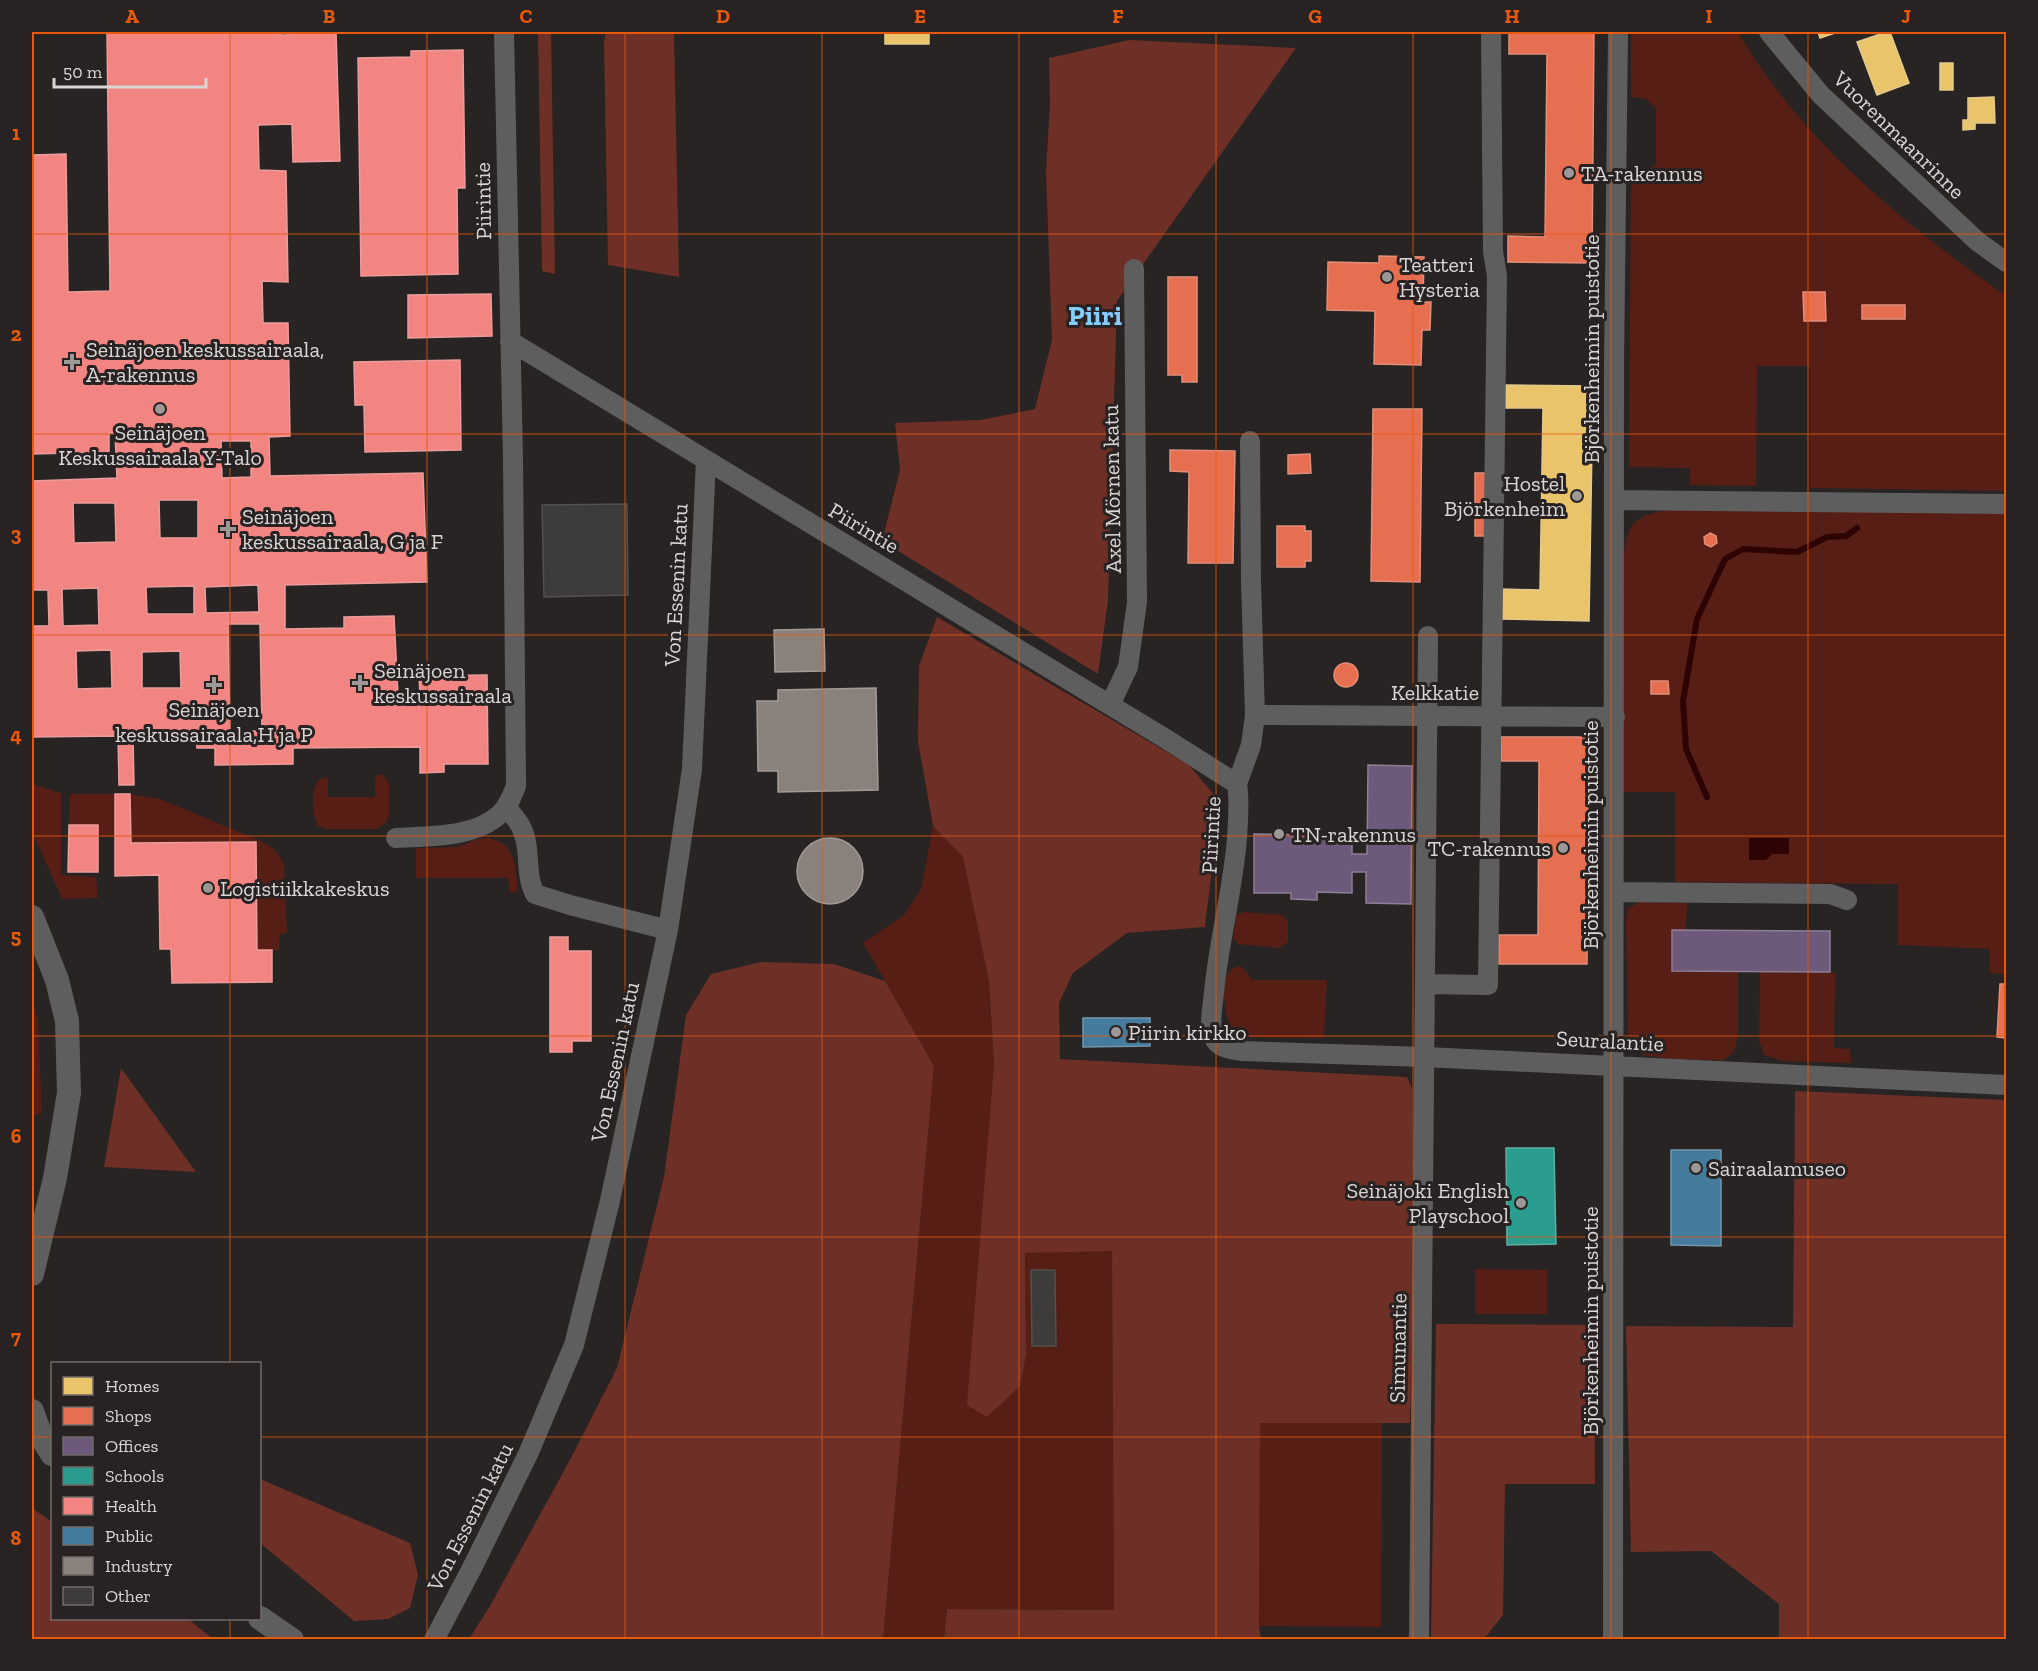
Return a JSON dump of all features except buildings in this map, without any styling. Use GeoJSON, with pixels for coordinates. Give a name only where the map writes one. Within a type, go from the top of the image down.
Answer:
{"type":"FeatureCollection","features":[{"type":"Feature","properties":{"kind":"street","name":"Piirintie"},"geometry":{"type":"LineString","coordinates":[[504,32],[510,341],[1237,784],[1240,800],[1234,874],[1217,966],[1212,1009],[1214,1039]]}},
{"type":"Feature","properties":{"kind":"street"},"geometry":{"type":"LineString","coordinates":[[1425,984],[1488,985],[1497,276],[1493,251],[1491,32]]}},
{"type":"Feature","properties":{"kind":"street","name":"Björkenheimin puistotie"},"geometry":{"type":"LineString","coordinates":[[1613,1640],[1614,364],[1618,32]]}},
{"type":"Feature","properties":{"kind":"street","name":"Vuorenmaanrinne"},"geometry":{"type":"LineString","coordinates":[[1769,32],[1821,95],[1960,226],[2007,262]]}},
{"type":"Feature","properties":{"kind":"street","name":"Axel Mörnen katu"},"geometry":{"type":"LineString","coordinates":[[1110,705],[1128,667],[1137,602],[1134,269]]}},
{"type":"Feature","properties":{"kind":"street"},"geometry":{"type":"LineString","coordinates":[[396,838],[457,833],[483,825],[500,815],[516,786],[510,341]]}},
{"type":"Feature","properties":{"kind":"street"},"geometry":{"type":"LineString","coordinates":[[1237,784],[1251,745],[1255,714],[1250,441]]}},
{"type":"Feature","properties":{"kind":"street","name":"Von Essenin katu"},"geometry":{"type":"LineString","coordinates":[[434,1640],[529,1452],[574,1345],[609,1205],[668,930],[692,769],[706,460]]}},
{"type":"Feature","properties":{"kind":"street"},"geometry":{"type":"LineString","coordinates":[[1614,500],[2007,504]]}},
{"type":"Feature","properties":{"kind":"street","name":"Simunantie"},"geometry":{"type":"LineString","coordinates":[[1419,1640],[1428,636]]}},
{"type":"Feature","properties":{"kind":"street","name":"Kelkkatie"},"geometry":{"type":"LineString","coordinates":[[1255,714],[1615,717]]}},
{"type":"Feature","properties":{"kind":"street"},"geometry":{"type":"LineString","coordinates":[[506,807],[521,826],[526,842],[530,884],[535,894],[668,930]]}},
{"type":"Feature","properties":{"kind":"street"},"geometry":{"type":"LineString","coordinates":[[1614,892],[1830,894],[1846,900]]}},
{"type":"Feature","properties":{"kind":"street"},"geometry":{"type":"LineString","coordinates":[[32,917],[57,980],[67,1021],[69,1093],[55,1178],[32,1274]]}},
{"type":"Feature","properties":{"kind":"street","name":"Seuralantie"},"geometry":{"type":"LineString","coordinates":[[1214,1039],[1221,1046],[1241,1051],[1614,1065],[2007,1085]]}},
{"type":"Feature","properties":{"kind":"street"},"geometry":{"type":"LineString","coordinates":[[32,1411],[42,1446]]}},
{"type":"Feature","properties":{"kind":"street"},"geometry":{"type":"LineString","coordinates":[[261,1619],[292,1640]]}},
{"type":"Feature","properties":{"kind":"shaded area"},"geometry":{"type":"Polygon","coordinates":[[[538,32],[551,32],[555,274],[542,271],[538,32]]]}},
{"type":"Feature","properties":{"kind":"shaded area"},"geometry":{"type":"Polygon","coordinates":[[[606,32],[674,32],[679,277],[608,265],[604,42],[606,32]]]}},
{"type":"Feature","properties":{"kind":"shaded area"},"geometry":{"type":"Polygon","coordinates":[[[1631,32],[1738,32],[1763,71],[1792,109],[1858,178],[1931,240],[2006,296],[2006,491],[1810,488],[1810,366],[1757,366],[1756,486],[1690,485],[1690,468],[1629,467],[1631,177],[1645,172],[1656,164],[1656,109],[1646,99],[1631,97],[1631,32]]]}},
{"type":"Feature","properties":{"kind":"shaded area"},"geometry":{"type":"Polygon","coordinates":[[[1129,40],[1296,48],[1117,301],[1108,600],[1098,674],[882,541],[900,470],[895,423],[980,420],[1035,409],[1052,340],[1046,172],[1050,102],[1049,58],[1129,40]]]}},
{"type":"Feature","properties":{"kind":"shaded area"},"geometry":{"type":"Polygon","coordinates":[[[1669,510],[2006,513],[2006,974],[1990,973],[1990,949],[1898,945],[1898,884],[1675,882],[1675,792],[1622,792],[1624,551],[1629,532],[1637,521],[1650,514],[1669,510]]]}},
{"type":"Feature","properties":{"kind":"shaded area"},"geometry":{"type":"Polygon","coordinates":[[[937,617],[1189,765],[1220,802],[1205,927],[1127,933],[1073,973],[1059,1003],[1060,1059],[1407,1077],[1412,1089],[1410,1423],[1260,1423],[1259,1626],[1261,1639],[944,1639],[947,1609],[1114,1610],[1112,1251],[1025,1253],[1026,1355],[1020,1386],[987,1417],[967,1405],[994,1064],[989,981],[963,857],[933,826],[918,741],[919,666],[937,617]]]}},
{"type":"Feature","properties":{"kind":"shaded area"},"geometry":{"type":"Polygon","coordinates":[[[379,774],[384,775],[389,784],[389,816],[385,824],[377,829],[325,829],[318,826],[313,805],[317,782],[328,778],[328,797],[375,797],[375,778],[379,774]]]}},
{"type":"Feature","properties":{"kind":"shaded area"},"geometry":{"type":"Polygon","coordinates":[[[32,784],[61,793],[61,875],[96,877],[98,898],[62,899],[32,831],[32,784]]]}},
{"type":"Feature","properties":{"kind":"shaded area"},"geometry":{"type":"Polygon","coordinates":[[[70,794],[115,794],[115,837],[98,837],[98,825],[69,825],[70,794]]]}},
{"type":"Feature","properties":{"kind":"shaded area"},"geometry":{"type":"Polygon","coordinates":[[[130,794],[160,799],[261,841],[274,849],[284,863],[287,933],[279,934],[280,950],[257,950],[256,842],[131,843],[130,794]]]}},
{"type":"Feature","properties":{"kind":"shaded area"},"geometry":{"type":"Polygon","coordinates":[[[933,826],[963,856],[989,981],[994,1064],[980,1255],[1020,1386],[1026,1355],[1025,1253],[1112,1250],[1114,1610],[947,1609],[944,1639],[883,1639],[934,1066],[863,943],[904,915],[921,889],[933,826]]]}},
{"type":"Feature","properties":{"kind":"shaded area"},"geometry":{"type":"Polygon","coordinates":[[[488,838],[498,841],[510,851],[515,865],[518,891],[510,893],[508,878],[416,878],[416,848],[458,847],[477,839],[488,838]]]}},
{"type":"Feature","properties":{"kind":"shaded area"},"geometry":{"type":"Polygon","coordinates":[[[1749,838],[1789,838],[1789,854],[1772,854],[1766,860],[1749,860],[1749,838]]]}},
{"type":"Feature","properties":{"kind":"shaded area"},"geometry":{"type":"Polygon","coordinates":[[[1639,902],[1687,903],[1686,930],[1672,930],[1738,971],[1738,1036],[1734,1052],[1724,1060],[1672,1059],[1643,1055],[1628,1044],[1626,920],[1628,908],[1639,902]]]}},
{"type":"Feature","properties":{"kind":"shaded area"},"geometry":{"type":"Polygon","coordinates":[[[1244,912],[1282,915],[1288,922],[1288,942],[1279,948],[1238,944],[1233,937],[1236,915],[1244,912]]]}},
{"type":"Feature","properties":{"kind":"shaded area"},"geometry":{"type":"Polygon","coordinates":[[[761,962],[834,964],[885,981],[934,1066],[883,1639],[469,1639],[490,1606],[571,1458],[617,1368],[664,1177],[686,1015],[711,974],[761,962]]]}},
{"type":"Feature","properties":{"kind":"shaded area"},"geometry":{"type":"Polygon","coordinates":[[[1239,966],[1252,980],[1327,980],[1324,1038],[1246,1037],[1230,1028],[1226,1012],[1225,983],[1227,975],[1239,966]]]}},
{"type":"Feature","properties":{"kind":"shaded area"},"geometry":{"type":"Polygon","coordinates":[[[1760,971],[1835,973],[1834,1048],[1850,1049],[1851,1063],[1782,1061],[1764,1055],[1759,1040],[1760,971]]]}},
{"type":"Feature","properties":{"kind":"shaded area"},"geometry":{"type":"Polygon","coordinates":[[[32,998],[38,1022],[42,1113],[32,1116],[32,998]]]}},
{"type":"Feature","properties":{"kind":"shaded area"},"geometry":{"type":"Polygon","coordinates":[[[121,1068],[196,1172],[104,1167],[121,1068]]]}},
{"type":"Feature","properties":{"kind":"shaded area"},"geometry":{"type":"Polygon","coordinates":[[[1795,1091],[2006,1100],[2006,1639],[1779,1639],[1779,1604],[1711,1551],[1631,1552],[1626,1326],[1793,1327],[1795,1091]]]}},
{"type":"Feature","properties":{"kind":"shaded area"},"geometry":{"type":"Polygon","coordinates":[[[1475,1269],[1547,1270],[1547,1314],[1475,1314],[1475,1269]]]}},
{"type":"Feature","properties":{"kind":"shaded area"},"geometry":{"type":"Polygon","coordinates":[[[1436,1324],[1594,1325],[1595,1484],[1505,1484],[1503,1615],[1484,1639],[1431,1639],[1436,1324]]]}},
{"type":"Feature","properties":{"kind":"shaded area"},"geometry":{"type":"Polygon","coordinates":[[[1260,1423],[1382,1423],[1381,1627],[1259,1626],[1260,1423]]]}},
{"type":"Feature","properties":{"kind":"shaded area"},"geometry":{"type":"Polygon","coordinates":[[[261,1479],[410,1543],[418,1575],[410,1608],[388,1619],[354,1621],[261,1544],[261,1479]]]}},
{"type":"Feature","properties":{"kind":"shaded area"},"geometry":{"type":"Polygon","coordinates":[[[32,1510],[35,1510],[51,1521],[51,1620],[189,1620],[213,1639],[32,1639],[32,1510]]]}},
{"type":"Feature","properties":{"kind":"waterway"},"geometry":{"type":"LineString","coordinates":[[1707,797],[1686,749],[1683,701],[1697,619],[1725,559],[1743,549],[1797,552],[1827,537],[1846,536],[1857,528]]}},
{"type":"Feature","properties":{"kind":"place","name":"TA-rakennus"},"geometry":{"type":"Point","coordinates":[1569,173]}},
{"type":"Feature","properties":{"kind":"place","name":"Teatteri Hysteria"},"geometry":{"type":"Point","coordinates":[1387,277]}},
{"type":"Feature","properties":{"kind":"place","name":"Seinäjoen keskussairaala, A-rakennus"},"geometry":{"type":"Point","coordinates":[72,362]}},
{"type":"Feature","properties":{"kind":"place","name":"Seinäjoen Keskussairaala Y-Talo"},"geometry":{"type":"Point","coordinates":[160,409]}},
{"type":"Feature","properties":{"kind":"place","name":"Hostel Björkenheim"},"geometry":{"type":"Point","coordinates":[1577,496]}},
{"type":"Feature","properties":{"kind":"place","name":"Seinäjoen keskussairaala, G ja F"},"geometry":{"type":"Point","coordinates":[228,529]}},
{"type":"Feature","properties":{"kind":"place","name":"Seinäjoen keskussairaala"},"geometry":{"type":"Point","coordinates":[360,683]}},
{"type":"Feature","properties":{"kind":"place","name":"Seinäjoen keskussairaala,H ja P"},"geometry":{"type":"Point","coordinates":[214,685]}},
{"type":"Feature","properties":{"kind":"place","name":"TN-rakennus"},"geometry":{"type":"Point","coordinates":[1279,834]}},
{"type":"Feature","properties":{"kind":"place","name":"TC-rakennus"},"geometry":{"type":"Point","coordinates":[1563,848]}},
{"type":"Feature","properties":{"kind":"place","name":"Logistiikkakeskus"},"geometry":{"type":"Point","coordinates":[208,888]}},
{"type":"Feature","properties":{"kind":"place","name":"Piirin kirkko"},"geometry":{"type":"Point","coordinates":[1116,1032]}},
{"type":"Feature","properties":{"kind":"place","name":"Sairaalamuseo"},"geometry":{"type":"Point","coordinates":[1696,1168]}},
{"type":"Feature","properties":{"kind":"place","name":"Seinäjoki English Playschool"},"geometry":{"type":"Point","coordinates":[1521,1203]}},
{"type":"Feature","properties":{"kind":"district","name":"Piiri"},"geometry":{"type":"Point","coordinates":[1095,315]}}]}
